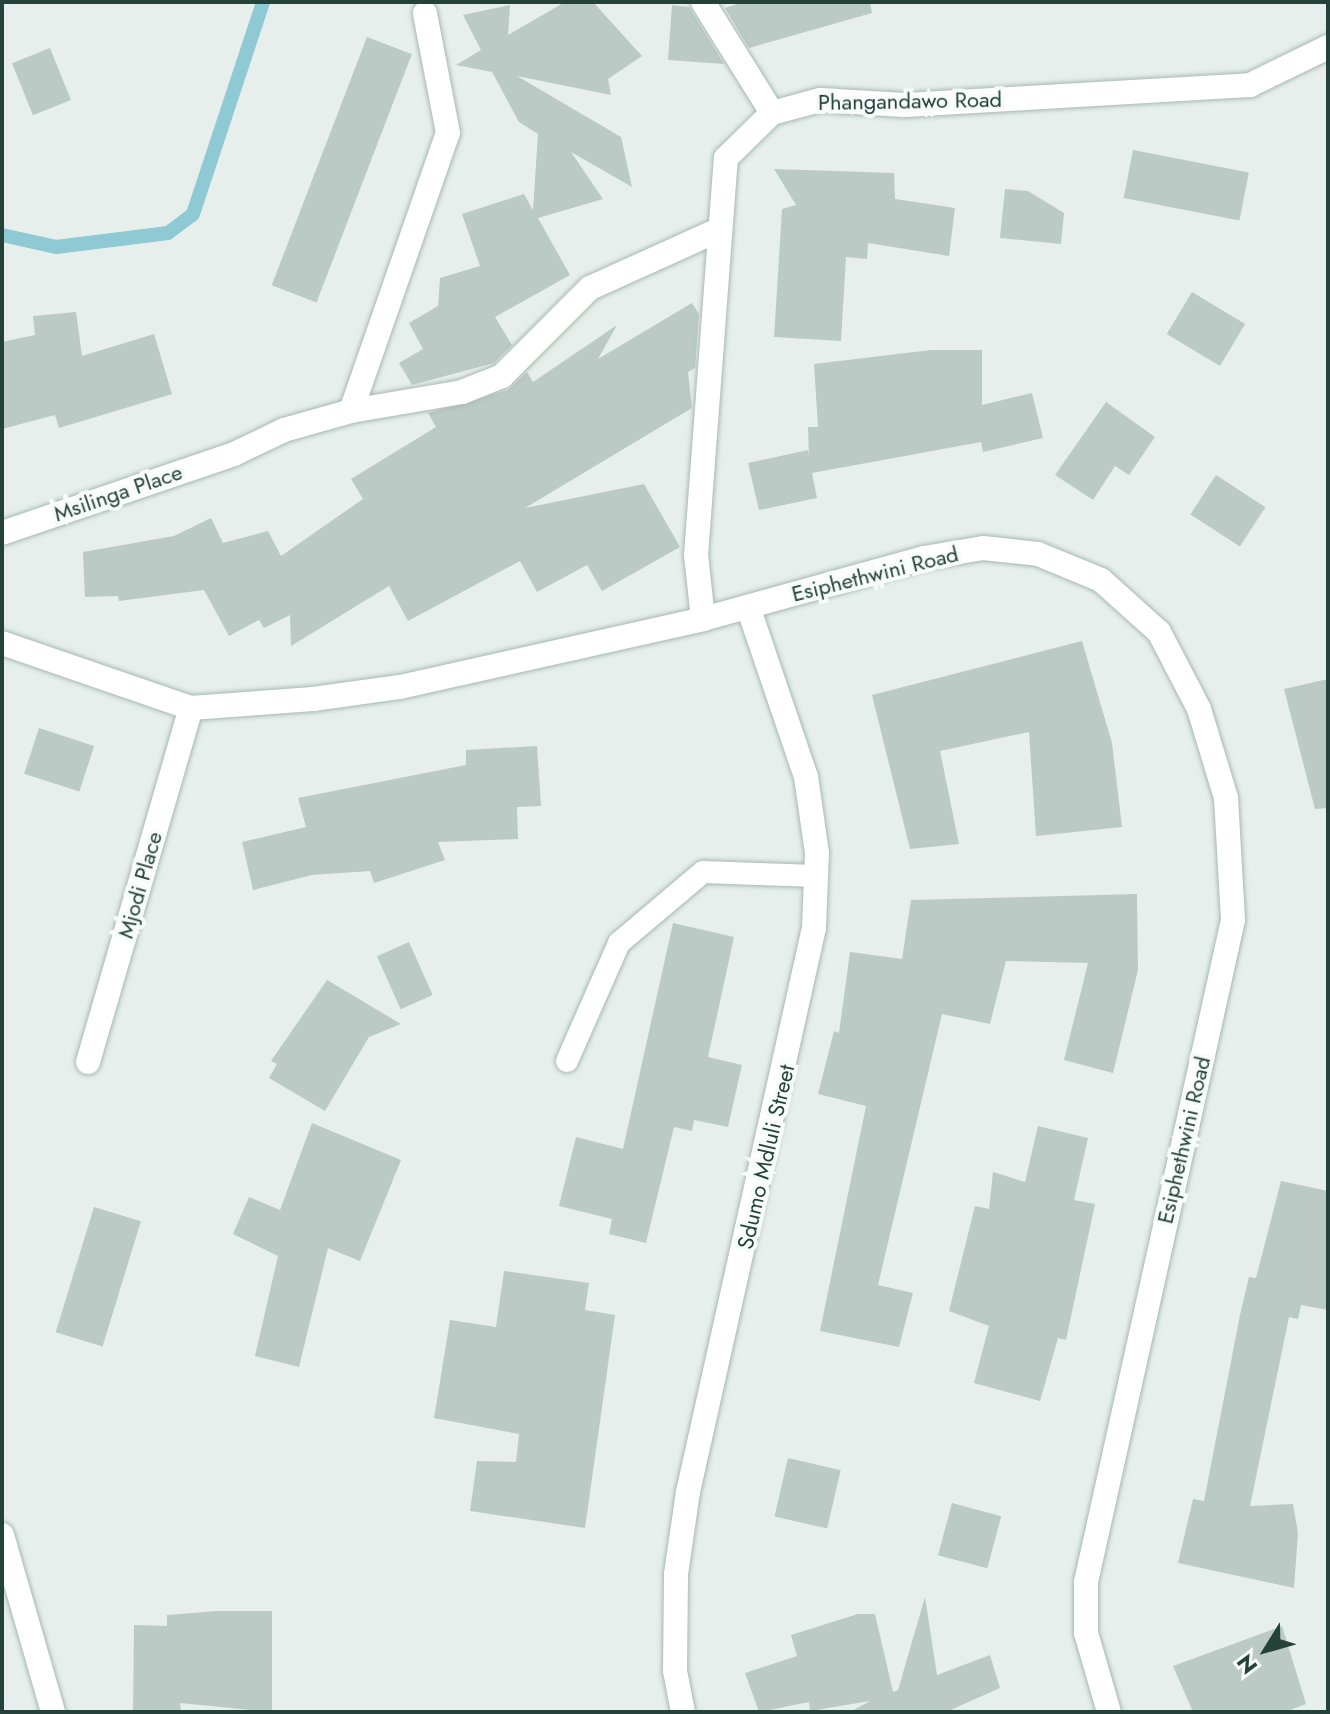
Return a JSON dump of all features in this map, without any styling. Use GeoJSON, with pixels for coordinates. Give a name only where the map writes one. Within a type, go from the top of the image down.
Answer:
{"type":"FeatureCollection","features":[{"type":"Feature","properties":{"kind":"street"},"geometry":{"type":"LineString","coordinates":[[703,2],[772,113]]}},
{"type":"Feature","properties":{"kind":"street"},"geometry":{"type":"LineString","coordinates":[[351,411],[448,133],[425,13]]}},
{"type":"Feature","properties":{"kind":"street","name":"Phangandawo Road"},"geometry":{"type":"LineString","coordinates":[[703,619],[696,555],[716,231],[726,158],[772,113],[820,100],[905,105],[1250,85],[1328,47]]}},
{"type":"Feature","properties":{"kind":"street","name":"Msilinga Place"},"geometry":{"type":"LineString","coordinates":[[2,533],[234,454],[284,430],[351,411],[423,401],[502,376],[590,288],[716,231]]}},
{"type":"Feature","properties":{"kind":"street","name":"Esiphethwini Road"},"geometry":{"type":"LineString","coordinates":[[2,643],[191,708],[400,687],[703,619],[924,558],[983,548],[1038,554],[1101,580],[1159,632],[1199,709],[1226,798],[1233,920],[1086,1582],[1086,1633],[1109,1712]]}},
{"type":"Feature","properties":{"kind":"street","name":"Sdumo Mdluli Street"},"geometry":{"type":"LineString","coordinates":[[683,1712],[675,1671],[676,1574],[688,1492],[796,1027],[814,928],[815,876],[806,777],[748,607]]}},
{"type":"Feature","properties":{"kind":"street","name":"Mjodi Place"},"geometry":{"type":"LineString","coordinates":[[88,1062],[191,708]]}},
{"type":"Feature","properties":{"kind":"street"},"geometry":{"type":"LineString","coordinates":[[2,1535],[53,1712]]}},
{"type":"Feature","properties":{"kind":"lane"},"geometry":{"type":"LineString","coordinates":[[567,1061],[619,943],[703,872],[815,876]]}},
{"type":"Feature","properties":{"kind":"building"},"geometry":{"type":"Polygon","coordinates":[[[565,2],[593,2],[642,56],[608,79],[611,95],[517,76],[621,137],[632,187],[571,152],[603,199],[538,218],[570,275],[495,317],[512,345],[494,363],[412,385],[399,363],[423,349],[409,323],[438,306],[440,278],[480,266],[462,214],[524,194],[533,210],[538,134],[519,122],[492,72],[456,65],[481,50],[463,15],[510,5],[508,35],[565,2]]]}},
{"type":"Feature","properties":{"kind":"building"},"geometry":{"type":"Polygon","coordinates":[[[744,2],[870,2],[872,13],[749,48],[725,8],[744,2]]]}},
{"type":"Feature","properties":{"kind":"building"},"geometry":{"type":"Polygon","coordinates":[[[672,5],[689,7],[724,64],[668,60],[672,5]]]}},
{"type":"Feature","properties":{"kind":"building"},"geometry":{"type":"Polygon","coordinates":[[[367,37],[412,54],[316,303],[272,285],[367,37]]]}},
{"type":"Feature","properties":{"kind":"building"},"geometry":{"type":"Polygon","coordinates":[[[50,48],[71,100],[33,115],[12,63],[50,48]]]}},
{"type":"Feature","properties":{"kind":"building"},"geometry":{"type":"Polygon","coordinates":[[[1133,150],[1249,173],[1239,221],[1124,198],[1133,150]]]}},
{"type":"Feature","properties":{"kind":"building"},"geometry":{"type":"Polygon","coordinates":[[[774,169],[894,173],[895,199],[955,208],[949,256],[868,243],[867,259],[846,257],[841,341],[774,337],[782,209],[796,205],[774,169]]]}},
{"type":"Feature","properties":{"kind":"building"},"geometry":{"type":"Polygon","coordinates":[[[1005,189],[1028,191],[1064,213],[1061,244],[1000,238],[1005,189]]]}},
{"type":"Feature","properties":{"kind":"building"},"geometry":{"type":"Polygon","coordinates":[[[1192,292],[1245,324],[1220,366],[1167,334],[1192,292]]]}},
{"type":"Feature","properties":{"kind":"building"},"geometry":{"type":"Polygon","coordinates":[[[692,303],[699,314],[695,368],[688,372],[692,408],[525,508],[644,484],[680,547],[602,591],[587,565],[537,592],[520,561],[408,621],[389,586],[291,646],[290,615],[264,628],[259,620],[229,636],[204,590],[119,601],[118,596],[85,597],[83,552],[174,536],[211,518],[223,543],[268,531],[281,556],[363,499],[351,479],[436,427],[428,413],[508,390],[527,372],[533,382],[617,325],[598,359],[692,303]]]}},
{"type":"Feature","properties":{"kind":"building"},"geometry":{"type":"Polygon","coordinates":[[[76,312],[82,356],[154,334],[172,394],[59,428],[55,415],[2,429],[2,342],[35,335],[33,316],[76,312]]]}},
{"type":"Feature","properties":{"kind":"building"},"geometry":{"type":"Polygon","coordinates":[[[931,350],[982,350],[982,405],[1032,393],[1043,438],[983,452],[981,442],[812,473],[817,498],[759,510],[748,463],[808,450],[809,456],[808,427],[818,427],[814,364],[931,350]]]}},
{"type":"Feature","properties":{"kind":"building"},"geometry":{"type":"Polygon","coordinates":[[[1106,402],[1155,437],[1129,475],[1115,466],[1093,500],[1055,475],[1106,402]]]}},
{"type":"Feature","properties":{"kind":"building"},"geometry":{"type":"Polygon","coordinates":[[[1216,475],[1265,507],[1240,547],[1190,514],[1216,475]]]}},
{"type":"Feature","properties":{"kind":"building"},"geometry":{"type":"Polygon","coordinates":[[[1082,641],[1112,743],[1122,827],[1036,836],[1029,732],[940,751],[959,844],[910,849],[872,695],[1082,641]]]}},
{"type":"Feature","properties":{"kind":"building"},"geometry":{"type":"Polygon","coordinates":[[[1328,679],[1328,808],[1315,809],[1284,689],[1328,679]]]}},
{"type":"Feature","properties":{"kind":"building"},"geometry":{"type":"Polygon","coordinates":[[[39,728],[94,746],[79,792],[24,774],[39,728]]]}},
{"type":"Feature","properties":{"kind":"building"},"geometry":{"type":"Polygon","coordinates":[[[537,746],[541,806],[517,807],[518,839],[438,842],[445,860],[374,883],[370,871],[312,875],[253,890],[242,842],[306,827],[298,798],[466,765],[466,750],[537,746]]]}},
{"type":"Feature","properties":{"kind":"building"},"geometry":{"type":"Polygon","coordinates":[[[1137,894],[1138,970],[1113,1073],[1064,1060],[1088,963],[1006,961],[990,1024],[942,1014],[878,1285],[913,1293],[899,1347],[820,1331],[866,1106],[818,1094],[834,1031],[839,1033],[850,952],[902,959],[911,900],[1137,894]]]}},
{"type":"Feature","properties":{"kind":"building"},"geometry":{"type":"Polygon","coordinates":[[[673,923],[734,937],[708,1057],[742,1065],[728,1127],[694,1120],[692,1131],[674,1127],[646,1243],[609,1234],[612,1219],[559,1206],[576,1137],[623,1149],[673,923]]]}},
{"type":"Feature","properties":{"kind":"building"},"geometry":{"type":"Polygon","coordinates":[[[409,942],[433,995],[401,1009],[377,956],[409,942]]]}},
{"type":"Feature","properties":{"kind":"building"},"geometry":{"type":"Polygon","coordinates":[[[327,980],[401,1024],[369,1037],[325,1111],[269,1078],[277,1064],[271,1061],[327,980]]]}},
{"type":"Feature","properties":{"kind":"building"},"geometry":{"type":"Polygon","coordinates":[[[312,1123],[401,1160],[360,1261],[328,1248],[299,1367],[255,1356],[278,1256],[233,1234],[249,1197],[280,1210],[312,1123]]]}},
{"type":"Feature","properties":{"kind":"building"},"geometry":{"type":"Polygon","coordinates":[[[1038,1126],[1088,1138],[1074,1200],[1095,1204],[1066,1340],[1058,1338],[1040,1401],[974,1383],[989,1326],[949,1311],[975,1206],[989,1209],[993,1172],[1025,1182],[1038,1126]]]}},
{"type":"Feature","properties":{"kind":"building"},"geometry":{"type":"Polygon","coordinates":[[[1281,1181],[1328,1191],[1328,1310],[1301,1305],[1298,1319],[1289,1317],[1250,1506],[1293,1504],[1298,1533],[1294,1588],[1178,1563],[1193,1499],[1204,1501],[1249,1277],[1256,1278],[1281,1181]]]}},
{"type":"Feature","properties":{"kind":"building"},"geometry":{"type":"Polygon","coordinates":[[[94,1207],[141,1221],[103,1347],[56,1332],[94,1207]]]}},
{"type":"Feature","properties":{"kind":"building"},"geometry":{"type":"Polygon","coordinates":[[[504,1271],[589,1283],[585,1310],[615,1315],[585,1528],[470,1511],[477,1461],[516,1462],[519,1434],[434,1418],[450,1320],[496,1327],[504,1271]]]}},
{"type":"Feature","properties":{"kind":"building"},"geometry":{"type":"Polygon","coordinates":[[[788,1458],[841,1470],[827,1529],[775,1516],[788,1458]]]}},
{"type":"Feature","properties":{"kind":"building"},"geometry":{"type":"Polygon","coordinates":[[[952,1503],[1001,1516],[987,1568],[938,1555],[952,1503]]]}},
{"type":"Feature","properties":{"kind":"building"},"geometry":{"type":"Polygon","coordinates":[[[925,1597],[937,1675],[990,1655],[1000,1688],[946,1712],[850,1712],[870,1701],[810,1711],[809,1702],[759,1712],[745,1673],[797,1656],[791,1635],[858,1614],[875,1614],[893,1692],[898,1690],[925,1597]]]}},
{"type":"Feature","properties":{"kind":"building"},"geometry":{"type":"Polygon","coordinates":[[[272,1611],[272,1712],[180,1703],[181,1712],[133,1712],[134,1625],[167,1626],[167,1615],[272,1611]]]}},
{"type":"Feature","properties":{"kind":"building"},"geometry":{"type":"Polygon","coordinates":[[[1282,1626],[1306,1704],[1285,1712],[1193,1712],[1173,1666],[1282,1626]]]}},
{"type":"Feature","properties":{"kind":"waterway"},"geometry":{"type":"LineString","coordinates":[[2,235],[56,247],[168,233],[193,214],[263,2]]}}]}
